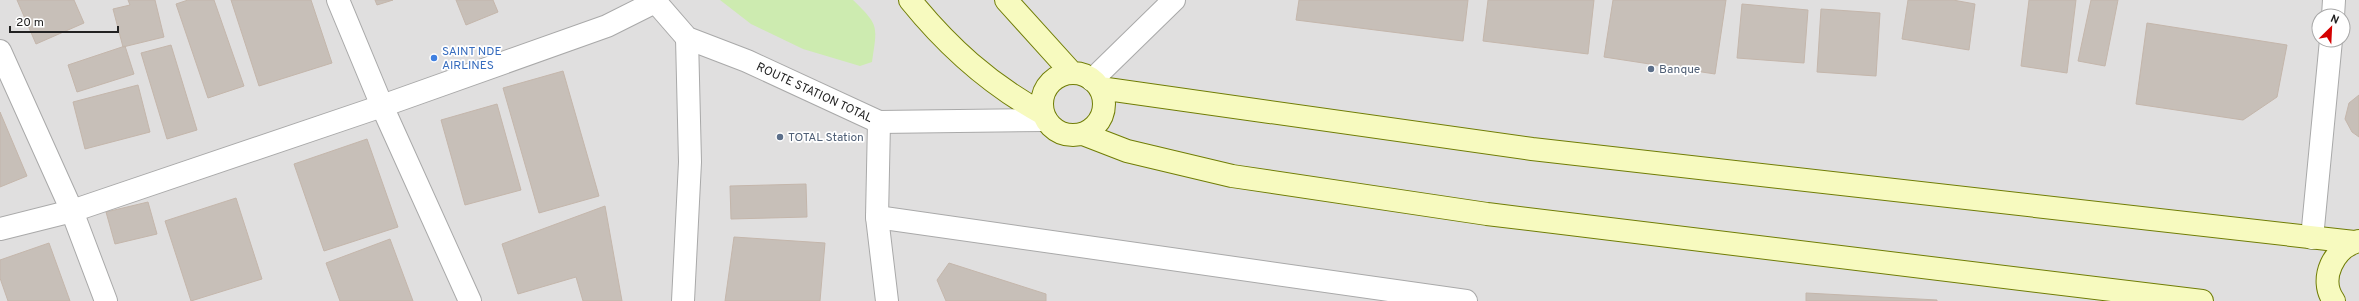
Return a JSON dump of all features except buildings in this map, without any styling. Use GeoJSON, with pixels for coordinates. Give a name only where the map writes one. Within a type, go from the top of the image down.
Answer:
{"type":"FeatureCollection","features":[{"type":"Feature","properties":{"kind":"main road"},"geometry":{"type":"LineString","coordinates":[[910,0],[929,24],[969,64],[1013,97],[1044,116],[1056,130],[1069,135],[1083,134],[1127,151],[1232,176],[1479,213],[2202,301]]}},
{"type":"Feature","properties":{"kind":"main road"},"geometry":{"type":"LineString","coordinates":[[1006,0],[1072,73]]}},
{"type":"Feature","properties":{"kind":"main road"},"geometry":{"type":"LineString","coordinates":[[1044,116],[1041,102],[1044,91],[1051,81],[1061,75],[1072,73],[1083,74],[1096,84],[1104,99],[1103,110],[1099,120],[1092,128],[1083,134]]}},
{"type":"Feature","properties":{"kind":"main road"},"geometry":{"type":"LineString","coordinates":[[1096,84],[1532,149],[2312,238],[2356,241]]}},
{"type":"Feature","properties":{"kind":"main road"},"geometry":{"type":"LineString","coordinates":[[2334,301],[2328,285],[2328,271],[2333,259],[2342,249],[2356,241]]}},
{"type":"Feature","properties":{"kind":"street"},"geometry":{"type":"LineString","coordinates":[[338,0],[382,106],[470,301]]}},
{"type":"Feature","properties":{"kind":"street"},"geometry":{"type":"LineString","coordinates":[[1096,84],[1174,0]]}},
{"type":"Feature","properties":{"kind":"street"},"geometry":{"type":"LineString","coordinates":[[0,229],[72,211],[382,106],[607,26],[654,1]]}},
{"type":"Feature","properties":{"kind":"street","name":"ROUTE STATION TOTAL"},"geometry":{"type":"LineString","coordinates":[[654,1],[687,38],[747,61],[879,122],[1044,116]]}},
{"type":"Feature","properties":{"kind":"street"},"geometry":{"type":"LineString","coordinates":[[683,301],[690,162],[687,38]]}},
{"type":"Feature","properties":{"kind":"street"},"geometry":{"type":"LineString","coordinates":[[2312,238],[2330,48]]}},
{"type":"Feature","properties":{"kind":"street"},"geometry":{"type":"LineString","coordinates":[[0,51],[72,211],[106,301]]}},
{"type":"Feature","properties":{"kind":"street"},"geometry":{"type":"LineString","coordinates":[[879,122],[878,217],[887,301]]}},
{"type":"Feature","properties":{"kind":"street"},"geometry":{"type":"LineString","coordinates":[[878,217],[1466,301]]}},
{"type":"Feature","properties":{"kind":"shaded area"},"geometry":{"type":"Polygon","coordinates":[[[0,0],[2359,0],[2359,301],[0,301],[0,0]]]}},
{"type":"Feature","properties":{"kind":"green space"},"geometry":{"type":"Polygon","coordinates":[[[720,0],[853,0],[868,16],[874,27],[875,41],[872,62],[860,66],[803,49],[751,24],[720,0]]]}},
{"type":"Feature","properties":{"kind":"place","name":"SAINT NDE AIRLINES"},"geometry":{"type":"Point","coordinates":[434,58]}},
{"type":"Feature","properties":{"kind":"place","name":"Banque"},"geometry":{"type":"Point","coordinates":[1651,69]}},
{"type":"Feature","properties":{"kind":"place","name":"TOTAL Station"},"geometry":{"type":"Point","coordinates":[780,137]}}]}
